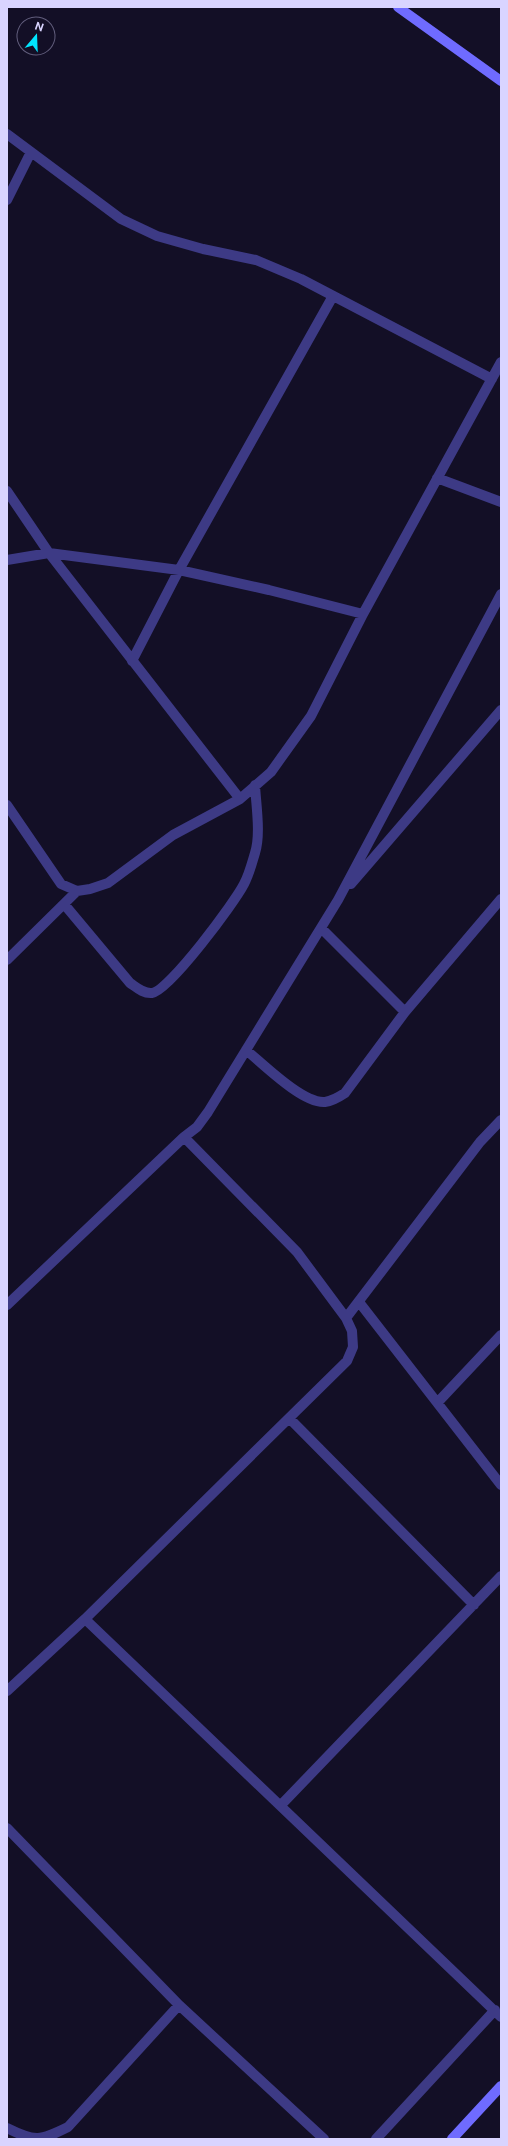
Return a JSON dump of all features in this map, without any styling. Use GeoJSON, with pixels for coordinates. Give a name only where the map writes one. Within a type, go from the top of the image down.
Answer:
{"type":"FeatureCollection","features":[{"type":"Feature","properties":{"kind":"main road"},"geometry":{"type":"LineString","coordinates":[[398,7],[501,81]]}},
{"type":"Feature","properties":{"kind":"main road"},"geometry":{"type":"LineString","coordinates":[[452,2139],[501,2086]]}},
{"type":"Feature","properties":{"kind":"street"},"geometry":{"type":"LineString","coordinates":[[7,134],[121,219],[158,236],[256,260],[301,279],[492,379]]}},
{"type":"Feature","properties":{"kind":"street"},"geometry":{"type":"LineString","coordinates":[[7,200],[31,152]]}},
{"type":"Feature","properties":{"kind":"street"},"geometry":{"type":"LineString","coordinates":[[132,661],[179,570],[333,296]]}},
{"type":"Feature","properties":{"kind":"street"},"geometry":{"type":"LineString","coordinates":[[7,805],[61,884],[77,891],[90,889],[108,882],[173,835],[240,798],[271,772],[311,716],[363,614],[501,362]]}},
{"type":"Feature","properties":{"kind":"street"},"geometry":{"type":"LineString","coordinates":[[437,478],[501,502]]}},
{"type":"Feature","properties":{"kind":"street"},"geometry":{"type":"LineString","coordinates":[[7,491],[49,553],[240,798]]}},
{"type":"Feature","properties":{"kind":"street"},"geometry":{"type":"LineString","coordinates":[[7,560],[49,553],[179,570],[269,590],[363,614]]}},
{"type":"Feature","properties":{"kind":"street"},"geometry":{"type":"LineString","coordinates":[[7,1305],[201,1122],[338,900],[501,594]]}},
{"type":"Feature","properties":{"kind":"street"},"geometry":{"type":"LineString","coordinates":[[338,900],[501,710]]}},
{"type":"Feature","properties":{"kind":"street"},"geometry":{"type":"LineString","coordinates":[[64,904],[130,983],[140,990],[152,993],[161,988],[179,970],[224,914],[244,884],[256,851],[257,821],[255,785]]}},
{"type":"Feature","properties":{"kind":"street"},"geometry":{"type":"LineString","coordinates":[[7,960],[77,891]]}},
{"type":"Feature","properties":{"kind":"street"},"geometry":{"type":"LineString","coordinates":[[246,1050],[303,1095],[324,1102],[336,1099],[345,1093],[404,1012],[501,899]]}},
{"type":"Feature","properties":{"kind":"street"},"geometry":{"type":"LineString","coordinates":[[321,928],[404,1012]]}},
{"type":"Feature","properties":{"kind":"street"},"geometry":{"type":"LineString","coordinates":[[346,1318],[480,1142],[501,1120]]}},
{"type":"Feature","properties":{"kind":"street"},"geometry":{"type":"LineString","coordinates":[[7,1691],[85,1618],[347,1361],[353,1347],[352,1331],[346,1318],[297,1252],[184,1137]]}},
{"type":"Feature","properties":{"kind":"street"},"geometry":{"type":"LineString","coordinates":[[359,1302],[501,1485]]}},
{"type":"Feature","properties":{"kind":"street"},"geometry":{"type":"LineString","coordinates":[[438,1402],[501,1335]]}},
{"type":"Feature","properties":{"kind":"street"},"geometry":{"type":"LineString","coordinates":[[289,1418],[474,1605]]}},
{"type":"Feature","properties":{"kind":"street"},"geometry":{"type":"LineString","coordinates":[[280,1805],[501,1576]]}},
{"type":"Feature","properties":{"kind":"street"},"geometry":{"type":"LineString","coordinates":[[85,1618],[498,2013],[376,2139]]}},
{"type":"Feature","properties":{"kind":"street"},"geometry":{"type":"LineString","coordinates":[[7,1828],[179,2005],[324,2139]]}},
{"type":"Feature","properties":{"kind":"street"},"geometry":{"type":"LineString","coordinates":[[7,2128],[27,2138],[48,2137],[68,2127],[179,2005]]}}]}
